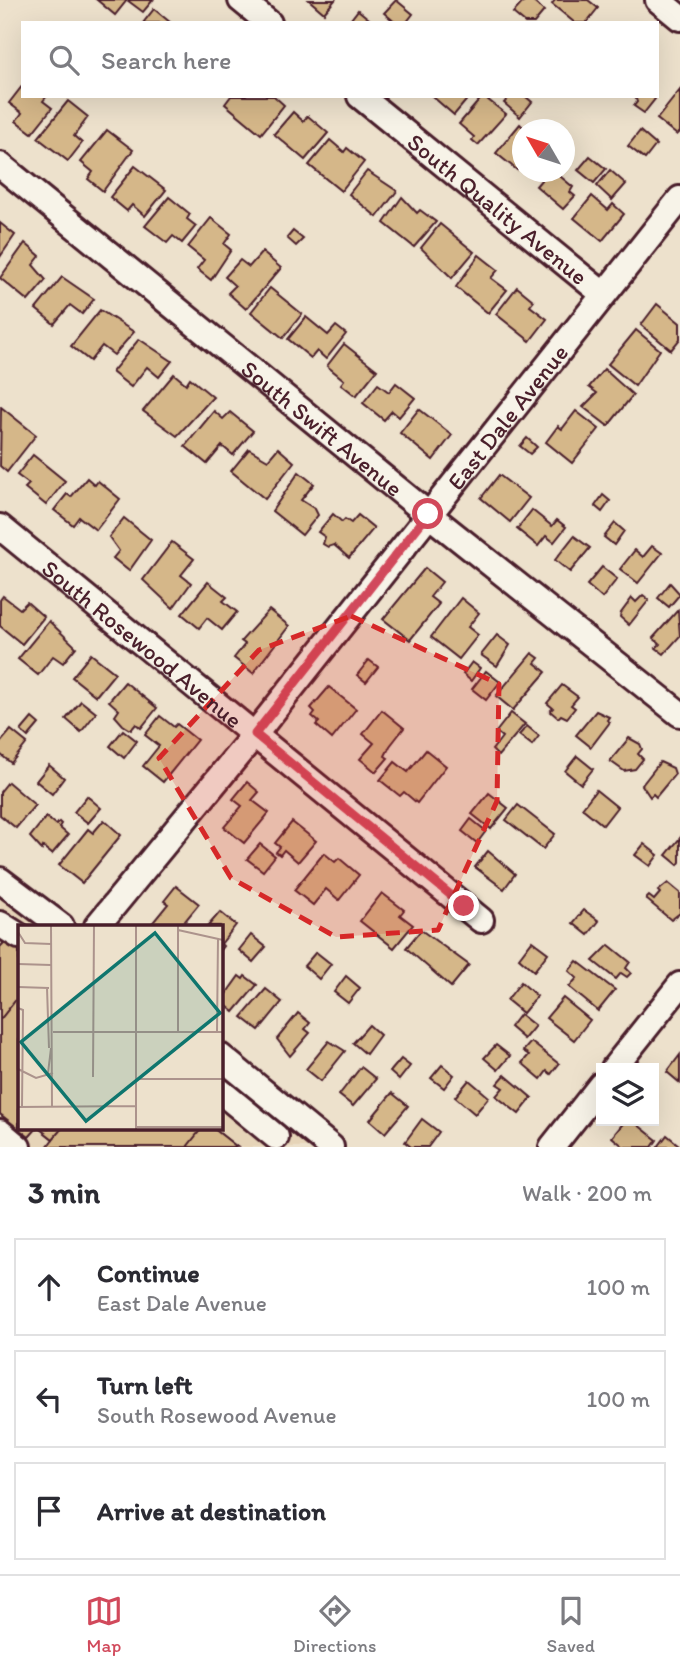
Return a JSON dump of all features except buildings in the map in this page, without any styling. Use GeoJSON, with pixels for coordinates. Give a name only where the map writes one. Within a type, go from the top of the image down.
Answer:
{"type":"FeatureCollection","features":[{"type":"Feature","properties":{"kind":"street"},"geometry":{"type":"LineString","coordinates":[[241,0],[267,21]]}},
{"type":"Feature","properties":{"kind":"street"},"geometry":{"type":"LineString","coordinates":[[658,0],[680,18]]}},
{"type":"Feature","properties":{"kind":"street","name":"South Quality Avenue"},"geometry":{"type":"LineString","coordinates":[[362,98],[603,294]]}},
{"type":"Feature","properties":{"kind":"street","name":"South Swift Avenue"},"geometry":{"type":"LineString","coordinates":[[0,165],[428,514],[678,708]]}},
{"type":"Feature","properties":{"kind":"street","name":"East Dale Avenue"},"geometry":{"type":"LineString","coordinates":[[98,925],[255,734],[680,199]]}},
{"type":"Feature","properties":{"kind":"street","name":"South Rosewood Avenue"},"geometry":{"type":"LineString","coordinates":[[0,527],[481,920]]}},
{"type":"Feature","properties":{"kind":"street"},"geometry":{"type":"LineString","coordinates":[[0,880],[60,925]]}},
{"type":"Feature","properties":{"kind":"street"},"geometry":{"type":"LineString","coordinates":[[0,924],[18,935]]}},
{"type":"Feature","properties":{"kind":"street"},"geometry":{"type":"LineString","coordinates":[[618,1063],[680,985]]}},
{"type":"Feature","properties":{"kind":"street"},"geometry":{"type":"LineString","coordinates":[[222,1058],[331,1147]]}},
{"type":"Feature","properties":{"kind":"street"},"geometry":{"type":"LineString","coordinates":[[552,1147],[596,1091]]}},
{"type":"Feature","properties":{"kind":"street"},"geometry":{"type":"LineString","coordinates":[[222,1093],[276,1142],[281,1123],[290,1113]]}},
{"type":"Feature","properties":{"kind":"street"},"geometry":{"type":"LineString","coordinates":[[0,1132],[19,1147]]}},
{"type":"Feature","properties":{"kind":"highlighted area"},"geometry":{"type":"Polygon","coordinates":[[[351,616],[499,684],[497,801],[438,930],[336,937],[231,878],[159,758],[259,650],[351,616]]]}},
{"type":"Feature","properties":{"kind":"shaded area"},"geometry":{"type":"Polygon","coordinates":[[[0,880],[60,925],[18,925],[18,1130],[222,1130],[222,1057],[331,1147],[0,1147],[0,880]]]}},
{"type":"Feature","properties":{"kind":"route"},"geometry":{"type":"LineString","coordinates":[[428,514],[255,734],[464,906]]}}]}
